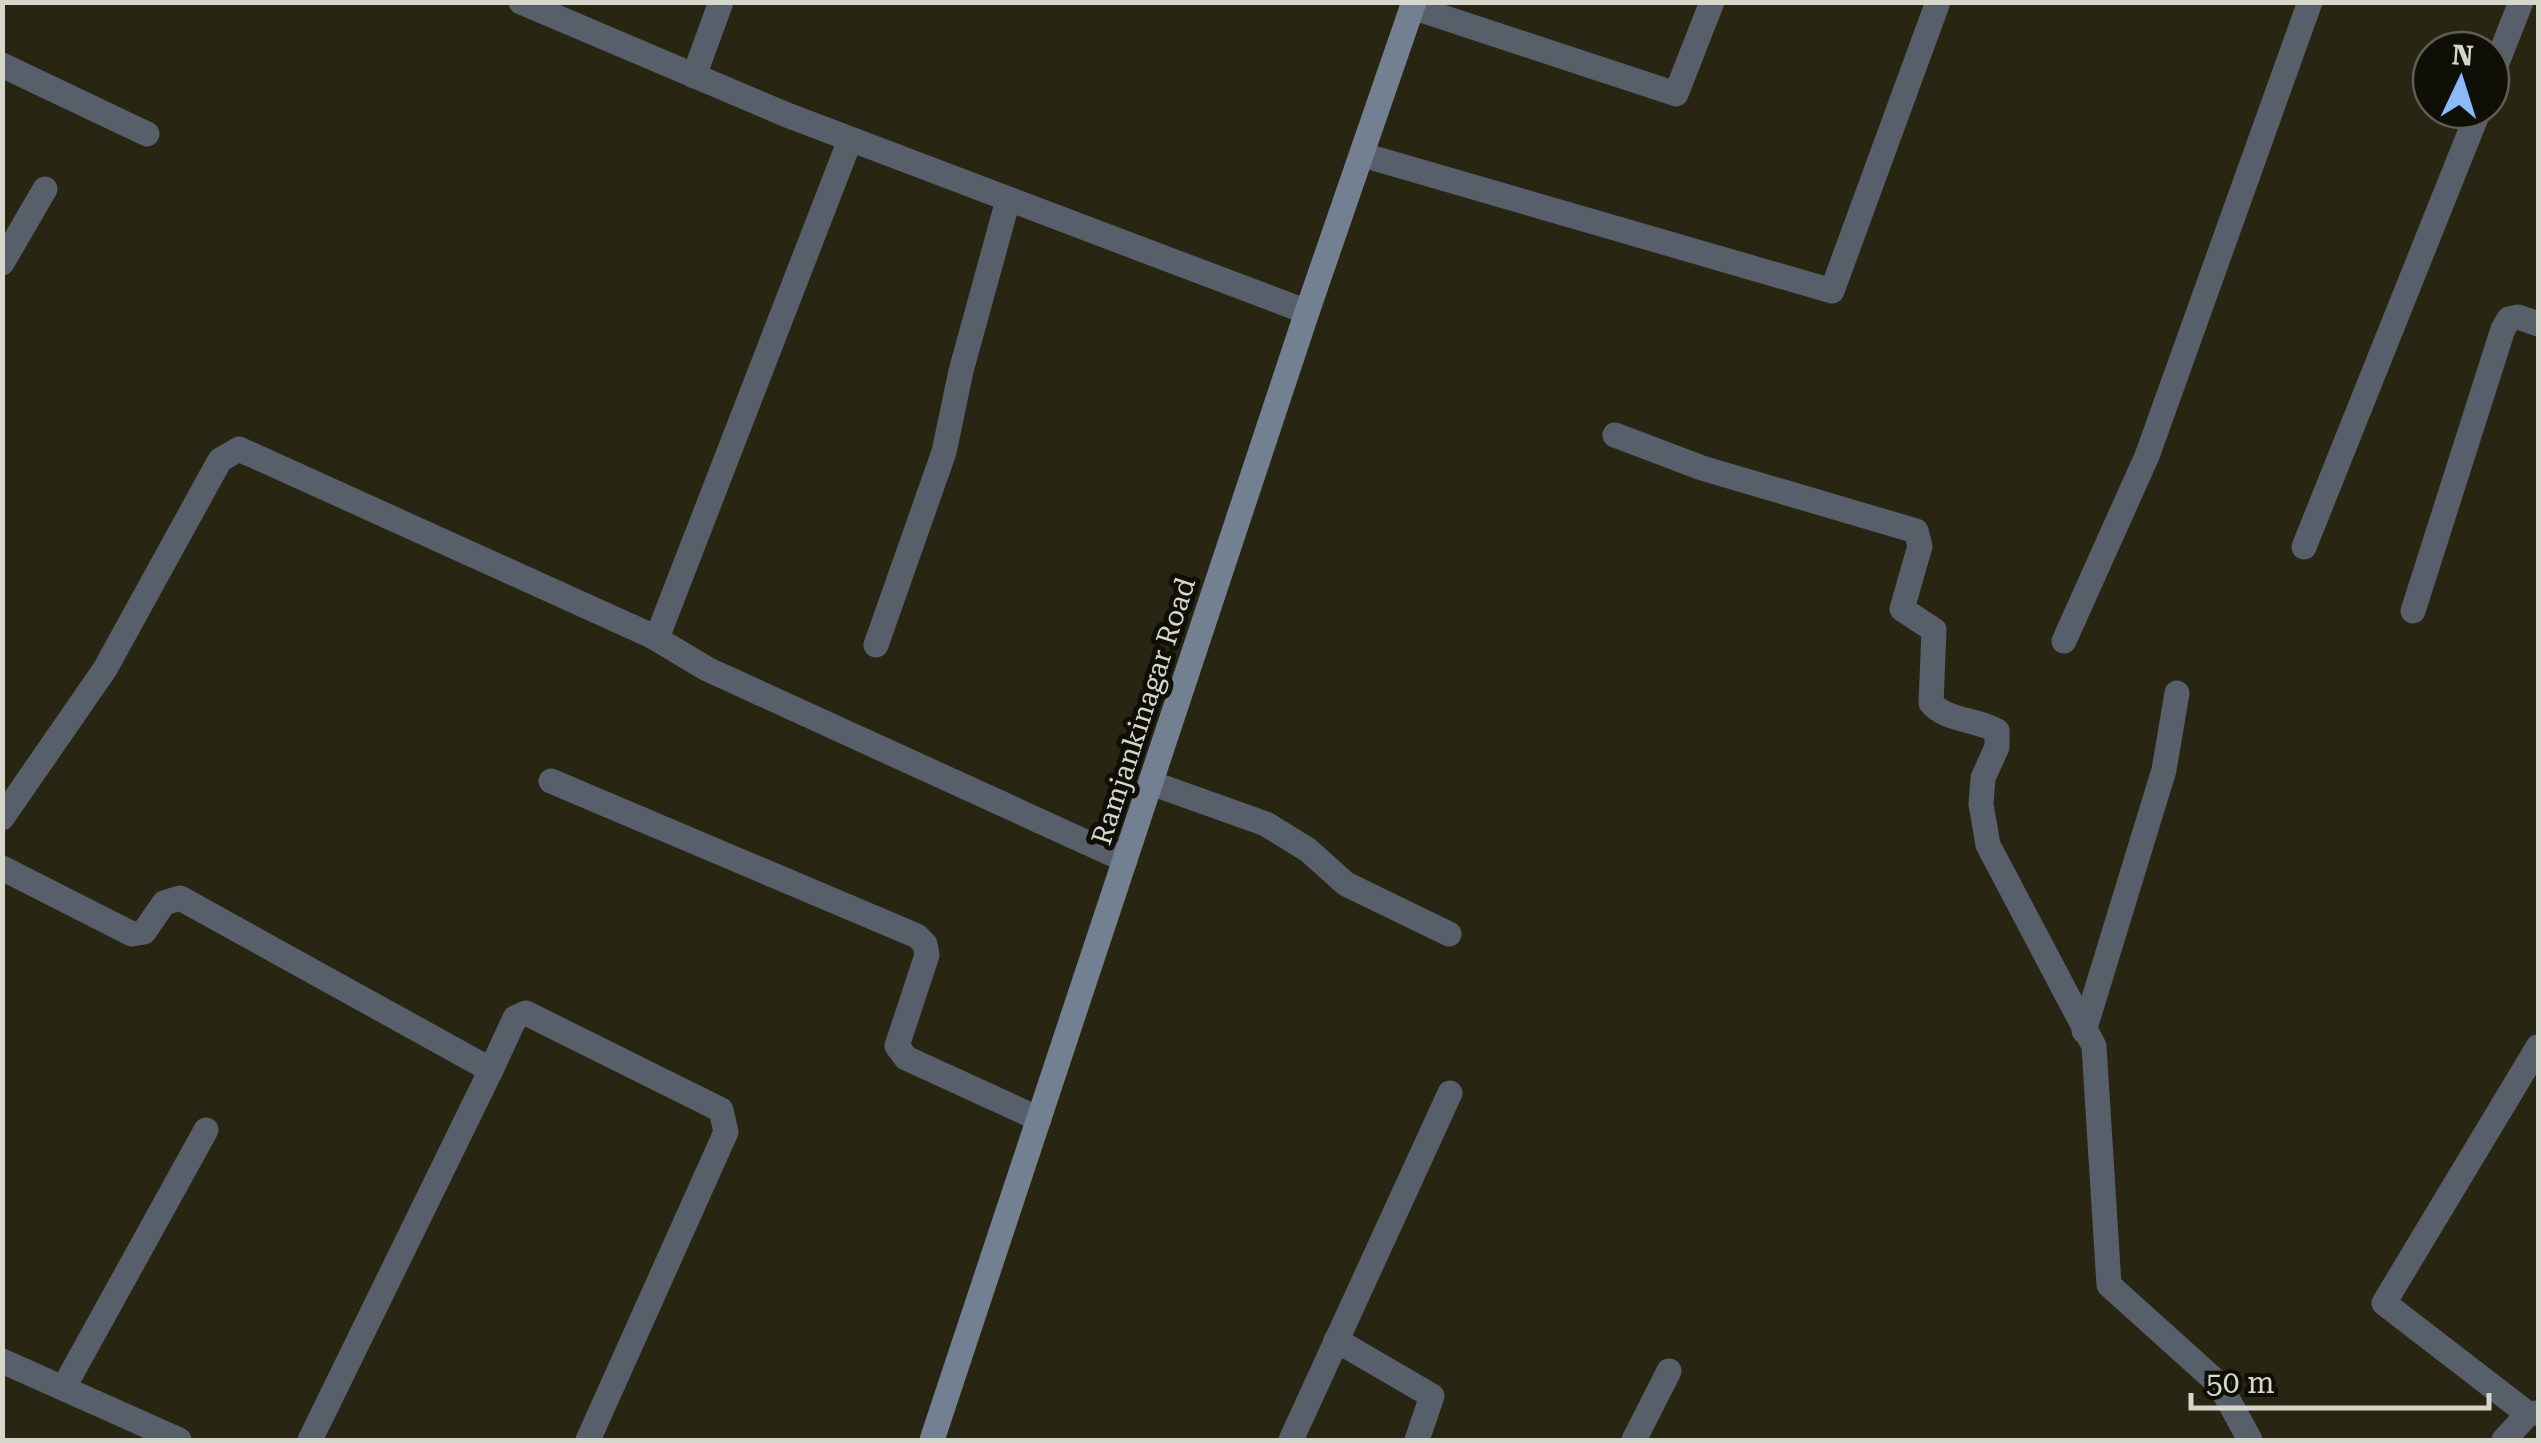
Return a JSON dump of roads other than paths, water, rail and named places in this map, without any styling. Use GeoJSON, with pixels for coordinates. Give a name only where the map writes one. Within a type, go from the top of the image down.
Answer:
{"type":"FeatureCollection","features":[{"type":"Feature","properties":{"kind":"street"},"geometry":{"type":"LineString","coordinates":[[521,2],[850,140],[1307,312]]}},
{"type":"Feature","properties":{"kind":"street"},"geometry":{"type":"LineString","coordinates":[[694,76],[721,2]]}},
{"type":"Feature","properties":{"kind":"street"},"geometry":{"type":"LineString","coordinates":[[1413,5],[1676,94],[1712,2]]}},
{"type":"Feature","properties":{"kind":"street"},"geometry":{"type":"LineString","coordinates":[[1364,155],[1832,291],[1938,2]]}},
{"type":"Feature","properties":{"kind":"street"},"geometry":{"type":"LineString","coordinates":[[2064,641],[2147,456],[2310,2]]}},
{"type":"Feature","properties":{"kind":"street"},"geometry":{"type":"LineString","coordinates":[[2509,30],[2520,2]]}},
{"type":"Feature","properties":{"kind":"street","name":"Ramjankinagar Road"},"geometry":{"type":"LineString","coordinates":[[932,1440],[1413,5]]}},
{"type":"Feature","properties":{"kind":"street"},"geometry":{"type":"LineString","coordinates":[[2,65],[147,134]]}},
{"type":"Feature","properties":{"kind":"street"},"geometry":{"type":"LineString","coordinates":[[2304,547],[2470,130]]}},
{"type":"Feature","properties":{"kind":"street"},"geometry":{"type":"LineString","coordinates":[[652,636],[660,630],[850,140]]}},
{"type":"Feature","properties":{"kind":"street"},"geometry":{"type":"LineString","coordinates":[[2,263],[45,189]]}},
{"type":"Feature","properties":{"kind":"street"},"geometry":{"type":"LineString","coordinates":[[876,645],[944,452],[961,370],[1008,200]]}},
{"type":"Feature","properties":{"kind":"street"},"geometry":{"type":"LineString","coordinates":[[2414,611],[2503,329],[2509,319],[2518,316],[2538,324]]}},
{"type":"Feature","properties":{"kind":"street"},"geometry":{"type":"LineString","coordinates":[[1615,435],[1702,468],[1916,532],[1920,546],[1902,609],[1934,630],[1931,703],[1942,714],[1982,722],[1997,731],[1997,747],[1983,778],[1988,845],[2094,1046],[2109,1285],[2220,1384],[2250,1440]]}},
{"type":"Feature","properties":{"kind":"street"},"geometry":{"type":"LineString","coordinates":[[2,818],[104,669],[220,460],[240,449],[652,636],[708,669],[1125,860]]}},
{"type":"Feature","properties":{"kind":"street"},"geometry":{"type":"LineString","coordinates":[[2084,1032],[2164,770],[2177,694]]}},
{"type":"Feature","properties":{"kind":"street"},"geometry":{"type":"LineString","coordinates":[[551,781],[917,936],[925,944],[927,955],[897,1046],[906,1058],[1039,1118]]}},
{"type":"Feature","properties":{"kind":"street"},"geometry":{"type":"LineString","coordinates":[[1151,782],[1266,824],[1308,850],[1346,884],[1449,934]]}},
{"type":"Feature","properties":{"kind":"street"},"geometry":{"type":"LineString","coordinates":[[2,868],[132,934],[144,932],[164,903],[180,898],[491,1070]]}},
{"type":"Feature","properties":{"kind":"street"},"geometry":{"type":"LineString","coordinates":[[310,1440],[515,1018],[526,1013],[721,1110],[726,1120],[726,1132],[588,1440]]}},
{"type":"Feature","properties":{"kind":"street"},"geometry":{"type":"LineString","coordinates":[[2504,1440],[2533,1414],[2384,1303],[2538,1047]]}},
{"type":"Feature","properties":{"kind":"street"},"geometry":{"type":"LineString","coordinates":[[1290,1440],[1450,1093]]}},
{"type":"Feature","properties":{"kind":"street"},"geometry":{"type":"LineString","coordinates":[[64,1387],[206,1130]]}},
{"type":"Feature","properties":{"kind":"street"},"geometry":{"type":"LineString","coordinates":[[1336,1340],[1432,1396],[1418,1440]]}},
{"type":"Feature","properties":{"kind":"street"},"geometry":{"type":"LineString","coordinates":[[2,1360],[178,1440]]}},
{"type":"Feature","properties":{"kind":"street"},"geometry":{"type":"LineString","coordinates":[[1634,1440],[1669,1371]]}}]}
